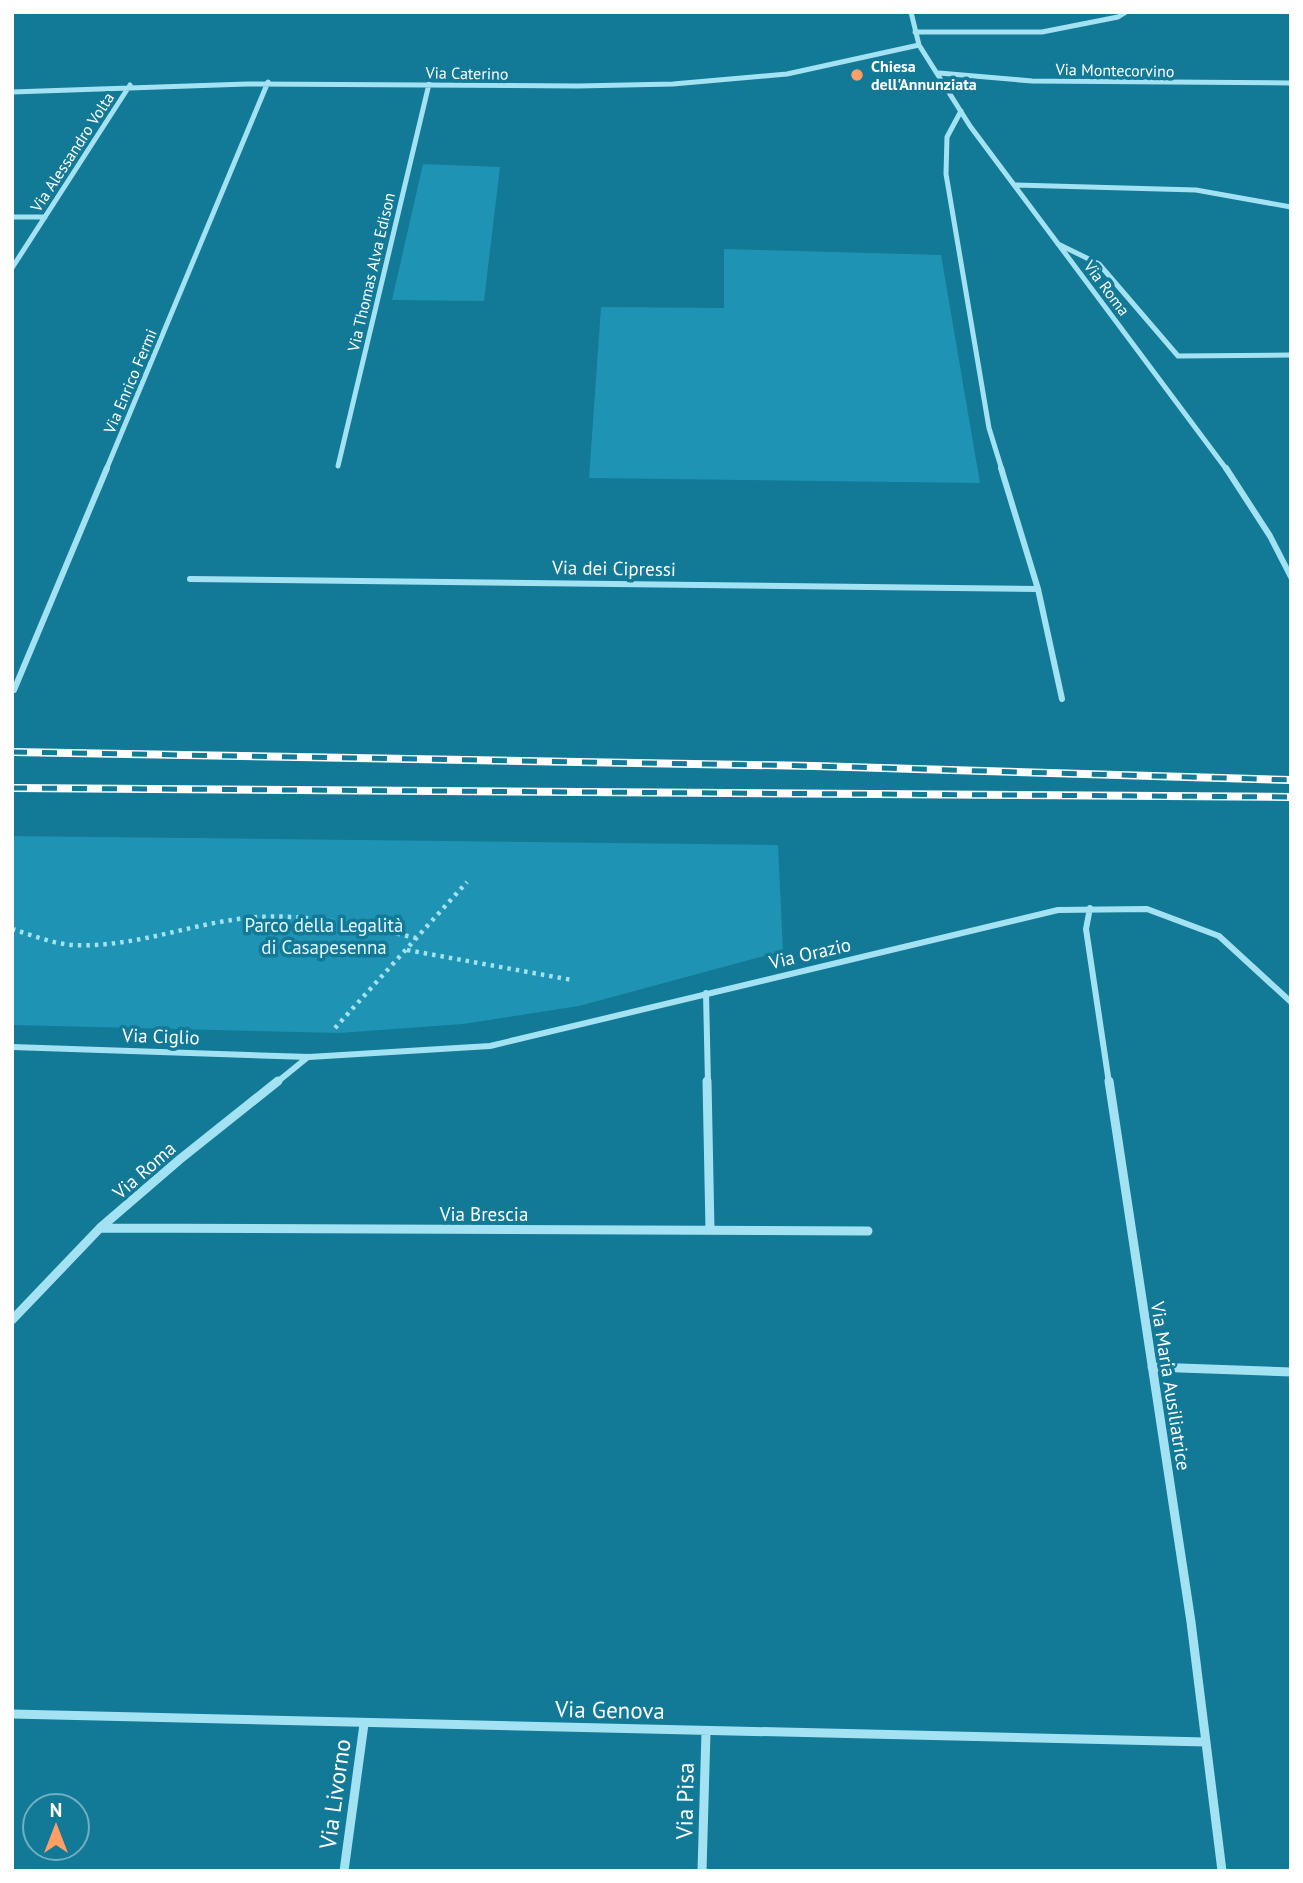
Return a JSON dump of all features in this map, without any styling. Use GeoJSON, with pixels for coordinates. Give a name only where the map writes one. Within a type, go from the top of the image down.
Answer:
{"type":"FeatureCollection","features":[{"type":"Feature","properties":{"kind":"street","name":"Via Roma"},"geometry":{"type":"LineString","coordinates":[[911,12],[919,45],[961,111],[1056,243],[1228,471],[1270,536],[1291,577]]}},
{"type":"Feature","properties":{"kind":"street"},"geometry":{"type":"LineString","coordinates":[[915,32],[1042,32],[1118,18],[1126,12]]}},
{"type":"Feature","properties":{"kind":"street","name":"Via Caterino"},"geometry":{"type":"LineString","coordinates":[[12,92],[130,85],[268,82],[623,85],[715,82],[772,77],[919,45]]}},
{"type":"Feature","properties":{"kind":"street","name":"Via Montecorvino"},"geometry":{"type":"LineString","coordinates":[[939,73],[1032,82],[1291,83]]}},
{"type":"Feature","properties":{"kind":"street","name":"Via Enrico Fermi"},"geometry":{"type":"LineString","coordinates":[[14,690],[268,82]]}},
{"type":"Feature","properties":{"kind":"street","name":"Via Alessandro Volta"},"geometry":{"type":"LineString","coordinates":[[12,268],[130,85]]}},
{"type":"Feature","properties":{"kind":"street","name":"Via Thomas Alva Edison"},"geometry":{"type":"LineString","coordinates":[[338,466],[429,85]]}},
{"type":"Feature","properties":{"kind":"street"},"geometry":{"type":"LineString","coordinates":[[961,111],[947,137],[946,174],[989,428],[1038,589],[1062,699]]}},
{"type":"Feature","properties":{"kind":"street"},"geometry":{"type":"LineString","coordinates":[[1014,185],[1196,190],[1291,207]]}},
{"type":"Feature","properties":{"kind":"street"},"geometry":{"type":"LineString","coordinates":[[12,217],[45,217]]}},
{"type":"Feature","properties":{"kind":"street"},"geometry":{"type":"LineString","coordinates":[[1056,243],[1099,264],[1178,356],[1291,355]]}},
{"type":"Feature","properties":{"kind":"street","name":"Via dei Cipressi"},"geometry":{"type":"LineString","coordinates":[[190,579],[1038,589]]}},
{"type":"Feature","properties":{"kind":"street","name":"Via Orazio"},"geometry":{"type":"LineString","coordinates":[[309,1057],[491,1046],[1058,910],[1090,908],[1147,909],[1219,936],[1291,1002]]}},
{"type":"Feature","properties":{"kind":"street","name":"Via Maria Ausiliatrice"},"geometry":{"type":"LineString","coordinates":[[1090,908],[1086,929],[1152,1367],[1222,1871]]}},
{"type":"Feature","properties":{"kind":"street"},"geometry":{"type":"LineString","coordinates":[[706,993],[710,1230]]}},
{"type":"Feature","properties":{"kind":"street","name":"Via Ciglio"},"geometry":{"type":"LineString","coordinates":[[12,1047],[309,1057]]}},
{"type":"Feature","properties":{"kind":"street","name":"Via Roma"},"geometry":{"type":"LineString","coordinates":[[12,1320],[100,1228],[179,1160],[309,1057]]}},
{"type":"Feature","properties":{"kind":"street","name":"Via Brescia"},"geometry":{"type":"LineString","coordinates":[[100,1228],[867,1231]]}},
{"type":"Feature","properties":{"kind":"street"},"geometry":{"type":"LineString","coordinates":[[1152,1367],[1291,1372]]}},
{"type":"Feature","properties":{"kind":"street","name":"Via Genova"},"geometry":{"type":"LineString","coordinates":[[12,1714],[1206,1742]]}},
{"type":"Feature","properties":{"kind":"street","name":"Via Livorno"},"geometry":{"type":"LineString","coordinates":[[344,1871],[364,1724]]}},
{"type":"Feature","properties":{"kind":"street","name":"Via Pisa"},"geometry":{"type":"LineString","coordinates":[[702,1871],[706,1732]]}},
{"type":"Feature","properties":{"kind":"path"},"geometry":{"type":"LineString","coordinates":[[309,1057],[467,882]]}},
{"type":"Feature","properties":{"kind":"path"},"geometry":{"type":"LineString","coordinates":[[12,929],[71,945],[95,945],[155,936],[215,922],[258,917],[320,917],[416,938]]}},
{"type":"Feature","properties":{"kind":"path"},"geometry":{"type":"LineString","coordinates":[[406,950],[572,980]]}},
{"type":"Feature","properties":{"kind":"green space"},"geometry":{"type":"Polygon","coordinates":[[[423,164],[500,167],[484,301],[392,300],[423,164]]]}},
{"type":"Feature","properties":{"kind":"green space"},"geometry":{"type":"Polygon","coordinates":[[[724,249],[941,255],[980,483],[589,478],[601,307],[724,308],[724,249]]]}},
{"type":"Feature","properties":{"kind":"green space","name":"Parco della Legalità di Casapesenna"},"geometry":{"type":"Polygon","coordinates":[[[12,836],[778,845],[783,951],[579,1006],[463,1024],[339,1033],[12,1025],[12,836]]]}},
{"type":"Feature","properties":{"kind":"railway"},"geometry":{"type":"LineString","coordinates":[[12,752],[814,766],[1291,780]]}},
{"type":"Feature","properties":{"kind":"railway"},"geometry":{"type":"LineString","coordinates":[[12,788],[1291,797]]}},
{"type":"Feature","properties":{"kind":"place","name":"Chiesa dell'Annunziata"},"geometry":{"type":"Point","coordinates":[857,75]}}]}
